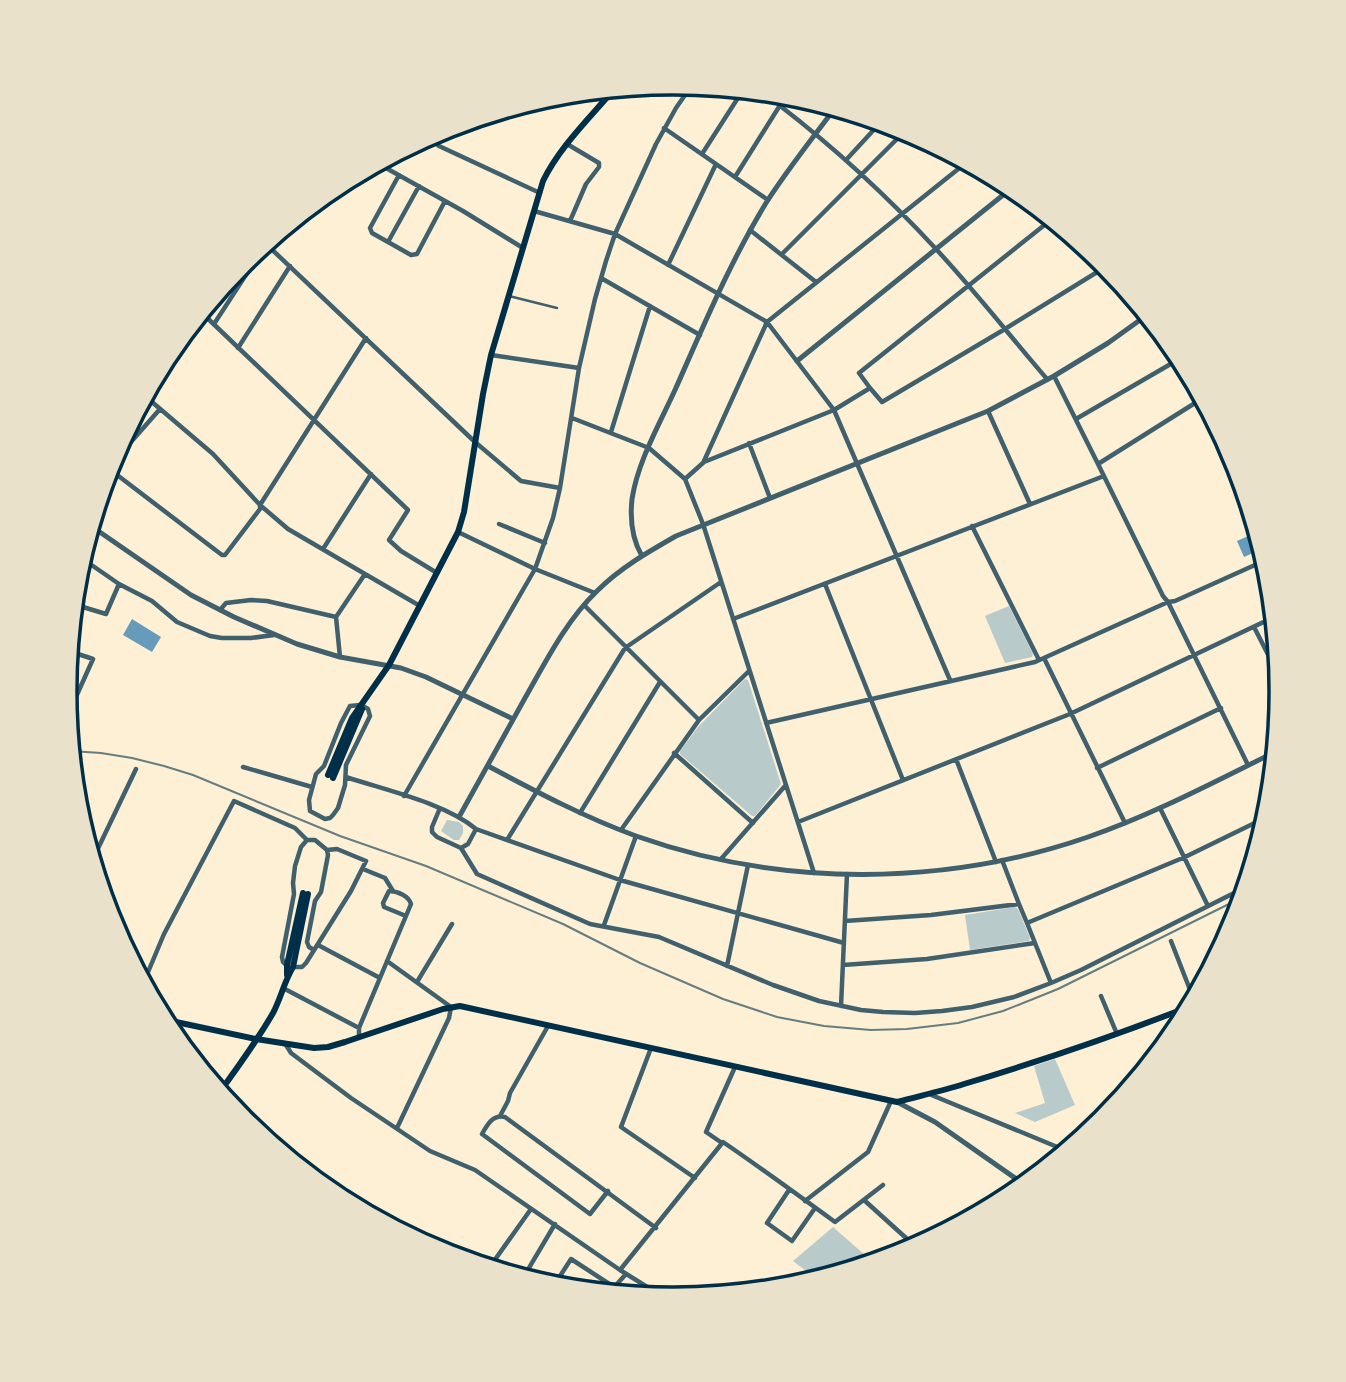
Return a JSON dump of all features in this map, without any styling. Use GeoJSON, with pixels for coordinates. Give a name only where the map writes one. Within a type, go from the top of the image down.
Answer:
{"type":"FeatureCollection","features":[{"type":"Feature","properties":{"kind":"main road"},"geometry":{"type":"LineString","coordinates":[[330,776],[348,726],[388,665],[458,533],[491,355],[540,192],[550,167],[606,99]]}},
{"type":"Feature","properties":{"kind":"main road"},"geometry":{"type":"LineString","coordinates":[[225,1084],[272,1015],[291,963],[306,894]]}},
{"type":"Feature","properties":{"kind":"main road"},"geometry":{"type":"LineString","coordinates":[[177,1022],[286,1045],[314,1048],[359,1038],[452,1007],[467,1008],[894,1102],[965,1084],[1175,1012]]}},
{"type":"Feature","properties":{"kind":"street"},"geometry":{"type":"LineString","coordinates":[[404,796],[535,569],[553,518],[560,488],[579,368],[601,278],[615,234],[664,128],[685,95]]}},
{"type":"Feature","properties":{"kind":"street"},"geometry":{"type":"LineString","coordinates":[[702,154],[737,99]]}},
{"type":"Feature","properties":{"kind":"street"},"geometry":{"type":"LineString","coordinates":[[735,177],[779,105],[816,133],[901,214],[968,286],[1047,379]]}},
{"type":"Feature","properties":{"kind":"street"},"geometry":{"type":"LineString","coordinates":[[642,555],[631,521],[632,500],[649,448],[750,230],[768,200],[829,116]]}},
{"type":"Feature","properties":{"kind":"street"},"geometry":{"type":"LineString","coordinates":[[664,128],[768,200]]}},
{"type":"Feature","properties":{"kind":"street"},"geometry":{"type":"LineString","coordinates":[[846,160],[873,130]]}},
{"type":"Feature","properties":{"kind":"street"},"geometry":{"type":"LineString","coordinates":[[782,254],[898,139]]}},
{"type":"Feature","properties":{"kind":"street"},"geometry":{"type":"LineString","coordinates":[[437,144],[540,192]]}},
{"type":"Feature","properties":{"kind":"street"},"geometry":{"type":"LineString","coordinates":[[567,144],[598,163],[599,167],[586,184],[570,221]]}},
{"type":"Feature","properties":{"kind":"street"},"geometry":{"type":"LineString","coordinates":[[668,265],[716,164]]}},
{"type":"Feature","properties":{"kind":"street"},"geometry":{"type":"LineString","coordinates":[[387,168],[523,248]]}},
{"type":"Feature","properties":{"kind":"street"},"geometry":{"type":"LineString","coordinates":[[704,462],[767,322],[959,168]]}},
{"type":"Feature","properties":{"kind":"street"},"geometry":{"type":"LineString","coordinates":[[400,176],[370,228],[372,233],[411,255],[416,254],[446,201]]}},
{"type":"Feature","properties":{"kind":"street"},"geometry":{"type":"LineString","coordinates":[[388,242],[419,187]]}},
{"type":"Feature","properties":{"kind":"street"},"geometry":{"type":"LineString","coordinates":[[797,361],[1004,195]]}},
{"type":"Feature","properties":{"kind":"street"},"geometry":{"type":"LineString","coordinates":[[534,211],[615,234],[767,322],[834,410],[950,680]]}},
{"type":"Feature","properties":{"kind":"street"},"geometry":{"type":"LineString","coordinates":[[1044,225],[859,373],[882,402],[1096,273]]}},
{"type":"Feature","properties":{"kind":"street"},"geometry":{"type":"LineString","coordinates":[[750,230],[816,282]]}},
{"type":"Feature","properties":{"kind":"street"},"geometry":{"type":"LineString","coordinates":[[273,250],[475,442],[521,481],[560,488]]}},
{"type":"Feature","properties":{"kind":"street"},"geometry":{"type":"LineString","coordinates":[[238,348],[290,267]]}},
{"type":"Feature","properties":{"kind":"street"},"geometry":{"type":"LineString","coordinates":[[601,278],[700,335]]}},
{"type":"Feature","properties":{"kind":"street"},"geometry":{"type":"LineString","coordinates":[[214,324],[242,280]]}},
{"type":"Feature","properties":{"kind":"street"},"geometry":{"type":"LineString","coordinates":[[509,296],[557,308]]}},
{"type":"Feature","properties":{"kind":"street"},"geometry":{"type":"LineString","coordinates":[[611,433],[650,306]]}},
{"type":"Feature","properties":{"kind":"street"},"geometry":{"type":"LineString","coordinates":[[208,318],[408,510],[389,540],[401,551],[437,573]]}},
{"type":"Feature","properties":{"kind":"street"},"geometry":{"type":"LineString","coordinates":[[459,817],[566,628],[613,575],[642,555],[703,524],[988,411],[1054,376],[1140,320]]}},
{"type":"Feature","properties":{"kind":"street"},"geometry":{"type":"LineString","coordinates":[[118,475],[225,555],[260,509],[260,505],[366,338]]}},
{"type":"Feature","properties":{"kind":"street"},"geometry":{"type":"LineString","coordinates":[[491,355],[579,368]]}},
{"type":"Feature","properties":{"kind":"street"},"geometry":{"type":"LineString","coordinates":[[1076,419],[1171,364]]}},
{"type":"Feature","properties":{"kind":"street"},"geometry":{"type":"LineString","coordinates":[[1054,376],[1248,765]]}},
{"type":"Feature","properties":{"kind":"street"},"geometry":{"type":"LineString","coordinates":[[685,479],[704,462],[834,410],[870,388]]}},
{"type":"Feature","properties":{"kind":"street"},"geometry":{"type":"LineString","coordinates":[[152,402],[213,454],[260,505],[288,529],[420,607]]}},
{"type":"Feature","properties":{"kind":"street"},"geometry":{"type":"LineString","coordinates":[[1098,464],[1195,403]]}},
{"type":"Feature","properties":{"kind":"street"},"geometry":{"type":"LineString","coordinates":[[132,441],[160,409]]}},
{"type":"Feature","properties":{"kind":"street"},"geometry":{"type":"LineString","coordinates":[[988,411],[1030,504]]}},
{"type":"Feature","properties":{"kind":"street"},"geometry":{"type":"LineString","coordinates":[[572,418],[649,448],[685,479],[703,524],[814,873]]}},
{"type":"Feature","properties":{"kind":"street"},"geometry":{"type":"LineString","coordinates":[[749,443],[770,498]]}},
{"type":"Feature","properties":{"kind":"street"},"geometry":{"type":"LineString","coordinates":[[323,549],[371,474]]}},
{"type":"Feature","properties":{"kind":"street"},"geometry":{"type":"LineString","coordinates":[[733,619],[1104,476]]}},
{"type":"Feature","properties":{"kind":"street"},"geometry":{"type":"LineString","coordinates":[[499,524],[545,543]]}},
{"type":"Feature","properties":{"kind":"street"},"geometry":{"type":"LineString","coordinates":[[972,526],[1125,823]]}},
{"type":"Feature","properties":{"kind":"street"},"geometry":{"type":"LineString","coordinates":[[99,532],[191,595],[219,610],[297,644],[340,657],[388,665],[426,677],[513,719]]}},
{"type":"Feature","properties":{"kind":"street"},"geometry":{"type":"LineString","coordinates":[[458,533],[595,593]]}},
{"type":"Feature","properties":{"kind":"street"},"geometry":{"type":"LineString","coordinates":[[766,723],[1041,659],[1256,565]]}},
{"type":"Feature","properties":{"kind":"street"},"geometry":{"type":"LineString","coordinates":[[90,566],[152,601],[177,622],[216,638],[275,635]]}},
{"type":"Feature","properties":{"kind":"street"},"geometry":{"type":"LineString","coordinates":[[340,657],[336,617],[365,574]]}},
{"type":"Feature","properties":{"kind":"street"},"geometry":{"type":"LineString","coordinates":[[507,840],[625,648],[721,582]]}},
{"type":"Feature","properties":{"kind":"street"},"geometry":{"type":"LineString","coordinates":[[83,607],[106,614],[118,584]]}},
{"type":"Feature","properties":{"kind":"street"},"geometry":{"type":"LineString","coordinates":[[825,584],[903,780]]}},
{"type":"Feature","properties":{"kind":"street"},"geometry":{"type":"LineString","coordinates":[[219,610],[226,603],[267,600],[336,617]]}},
{"type":"Feature","properties":{"kind":"street"},"geometry":{"type":"LineString","coordinates":[[584,605],[699,720]]}},
{"type":"Feature","properties":{"kind":"street"},"geometry":{"type":"LineString","coordinates":[[798,822],[1070,714],[1265,622]]}},
{"type":"Feature","properties":{"kind":"street"},"geometry":{"type":"LineString","coordinates":[[1254,627],[1268,655]]}},
{"type":"Feature","properties":{"kind":"street"},"geometry":{"type":"LineString","coordinates":[[77,694],[93,659],[78,654]]}},
{"type":"Feature","properties":{"kind":"street"},"geometry":{"type":"LineString","coordinates":[[621,830],[699,720],[750,671]]}},
{"type":"Feature","properties":{"kind":"street"},"geometry":{"type":"LineString","coordinates":[[580,813],[660,682]]}},
{"type":"Feature","properties":{"kind":"street"},"geometry":{"type":"LineString","coordinates":[[363,704],[370,716],[344,770],[346,777],[338,808],[330,818],[325,819],[310,811],[309,800],[316,774],[324,766],[350,706],[363,704]]}},
{"type":"Feature","properties":{"kind":"street"},"geometry":{"type":"LineString","coordinates":[[1097,768],[1221,708]]}},
{"type":"Feature","properties":{"kind":"street"},"geometry":{"type":"LineString","coordinates":[[674,753],[753,822]]}},
{"type":"Feature","properties":{"kind":"street"},"geometry":{"type":"LineString","coordinates":[[488,766],[580,813],[664,845],[748,865],[847,874],[927,871],[999,861],[1055,847],[1125,823],[1265,757]]}},
{"type":"Feature","properties":{"kind":"street"},"geometry":{"type":"LineString","coordinates":[[956,759],[1051,983]]}},
{"type":"Feature","properties":{"kind":"street"},"geometry":{"type":"LineString","coordinates":[[243,767],[312,787]]}},
{"type":"Feature","properties":{"kind":"street"},"geometry":{"type":"LineString","coordinates":[[98,848],[136,769]]}},
{"type":"Feature","properties":{"kind":"street"},"geometry":{"type":"LineString","coordinates":[[346,777],[440,808],[476,829],[620,880],[844,943]]}},
{"type":"Feature","properties":{"kind":"street"},"geometry":{"type":"LineString","coordinates":[[722,859],[786,786]]}},
{"type":"Feature","properties":{"kind":"street"},"geometry":{"type":"LineString","coordinates":[[148,973],[164,934],[233,802],[295,828],[307,840],[315,840],[324,845],[327,860],[321,892],[315,901],[307,942],[309,947],[316,947],[380,978]]}},
{"type":"Feature","properties":{"kind":"street"},"geometry":{"type":"LineString","coordinates":[[1160,807],[1208,905]]}},
{"type":"Feature","properties":{"kind":"street"},"geometry":{"type":"LineString","coordinates":[[440,808],[432,832],[461,848],[477,874],[590,924],[659,937],[797,994],[841,1006],[883,1012],[942,1011],[1003,1000],[1051,983],[1233,893]]}},
{"type":"Feature","properties":{"kind":"street"},"geometry":{"type":"LineString","coordinates":[[1027,923],[1185,857],[1254,823]]}},
{"type":"Feature","properties":{"kind":"street"},"geometry":{"type":"LineString","coordinates":[[461,848],[468,844],[476,829]]}},
{"type":"Feature","properties":{"kind":"street"},"geometry":{"type":"LineString","coordinates":[[604,925],[636,836]]}},
{"type":"Feature","properties":{"kind":"street"},"geometry":{"type":"LineString","coordinates":[[307,840],[301,847],[293,883],[294,894],[282,957],[284,962],[302,967],[366,861],[337,849],[327,850]]}},
{"type":"Feature","properties":{"kind":"street"},"geometry":{"type":"LineString","coordinates":[[727,966],[748,865]]}},
{"type":"Feature","properties":{"kind":"street"},"geometry":{"type":"LineString","coordinates":[[359,1038],[359,1028],[411,902],[407,897],[393,891],[385,878],[363,869]]}},
{"type":"Feature","properties":{"kind":"street"},"geometry":{"type":"LineString","coordinates":[[841,1006],[847,874]]}},
{"type":"Feature","properties":{"kind":"street"},"geometry":{"type":"LineString","coordinates":[[393,891],[387,893],[383,905],[406,916]]}},
{"type":"Feature","properties":{"kind":"street"},"geometry":{"type":"LineString","coordinates":[[845,921],[932,915],[1018,904]]}},
{"type":"Feature","properties":{"kind":"street"},"geometry":{"type":"LineString","coordinates":[[417,982],[452,924]]}},
{"type":"Feature","properties":{"kind":"street"},"geometry":{"type":"LineString","coordinates":[[1171,941],[1189,988]]}},
{"type":"Feature","properties":{"kind":"street"},"geometry":{"type":"LineString","coordinates":[[843,965],[927,960],[1035,943]]}},
{"type":"Feature","properties":{"kind":"street"},"geometry":{"type":"LineString","coordinates":[[387,961],[452,1007],[397,1128]]}},
{"type":"Feature","properties":{"kind":"street"},"geometry":{"type":"LineString","coordinates":[[283,988],[359,1028]]}},
{"type":"Feature","properties":{"kind":"street"},"geometry":{"type":"LineString","coordinates":[[1101,996],[1117,1034]]}},
{"type":"Feature","properties":{"kind":"street"},"geometry":{"type":"LineString","coordinates":[[500,1116],[548,1025]]}},
{"type":"Feature","properties":{"kind":"street"},"geometry":{"type":"LineString","coordinates":[[286,1045],[291,1053],[351,1098],[430,1151],[475,1170],[646,1286]]}},
{"type":"Feature","properties":{"kind":"street"},"geometry":{"type":"LineString","coordinates":[[651,1048],[621,1127],[695,1178]]}},
{"type":"Feature","properties":{"kind":"street"},"geometry":{"type":"LineString","coordinates":[[735,1067],[706,1132],[776,1178],[835,1222],[883,1185]]}},
{"type":"Feature","properties":{"kind":"street"},"geometry":{"type":"LineString","coordinates":[[928,1094],[1057,1147]]}},
{"type":"Feature","properties":{"kind":"street"},"geometry":{"type":"LineString","coordinates":[[805,1201],[868,1152],[894,1102],[935,1122],[1016,1179]]}},
{"type":"Feature","properties":{"kind":"street"},"geometry":{"type":"LineString","coordinates":[[608,1191],[590,1214],[482,1134],[492,1119],[505,1117],[608,1191],[656,1228]]}},
{"type":"Feature","properties":{"kind":"street"},"geometry":{"type":"LineString","coordinates":[[621,1270],[722,1143]]}},
{"type":"Feature","properties":{"kind":"street"},"geometry":{"type":"LineString","coordinates":[[789,1189],[767,1223],[792,1241],[815,1208]]}},
{"type":"Feature","properties":{"kind":"street"},"geometry":{"type":"LineString","coordinates":[[864,1200],[907,1239]]}},
{"type":"Feature","properties":{"kind":"street"},"geometry":{"type":"LineString","coordinates":[[495,1260],[531,1209]]}},
{"type":"Feature","properties":{"kind":"street"},"geometry":{"type":"LineString","coordinates":[[528,1269],[555,1224]]}},
{"type":"Feature","properties":{"kind":"street"},"geometry":{"type":"LineString","coordinates":[[560,1276],[571,1259],[608,1283]]}},
{"type":"Feature","properties":{"kind":"street"},"geometry":{"type":"LineString","coordinates":[[617,1284],[626,1274]]}},
{"type":"Feature","properties":{"kind":"shaded area"},"geometry":{"type":"Polygon","coordinates":[[[1009,606],[1033,654],[1032,657],[1005,663],[985,616],[1009,606]]]}},
{"type":"Feature","properties":{"kind":"shaded area"},"geometry":{"type":"Polygon","coordinates":[[[745,679],[748,680],[781,784],[755,816],[680,754],[698,727],[745,679]]]}},
{"type":"Feature","properties":{"kind":"shaded area"},"geometry":{"type":"Polygon","coordinates":[[[447,820],[459,822],[463,826],[459,840],[454,840],[441,831],[447,820]]]}},
{"type":"Feature","properties":{"kind":"shaded area"},"geometry":{"type":"Polygon","coordinates":[[[1015,907],[1029,941],[970,950],[965,915],[1015,907]]]}},
{"type":"Feature","properties":{"kind":"shaded area"},"geometry":{"type":"Polygon","coordinates":[[[1055,1059],[1075,1105],[1035,1122],[1015,1113],[1045,1103],[1034,1066],[1055,1059]]]}},
{"type":"Feature","properties":{"kind":"shaded area"},"geometry":{"type":"Polygon","coordinates":[[[833,1227],[865,1255],[807,1272],[793,1261],[833,1227]]]}},
{"type":"Feature","properties":{"kind":"water"},"geometry":{"type":"Polygon","coordinates":[[[1249,536],[1253,553],[1244,557],[1237,541],[1249,536]]]}},
{"type":"Feature","properties":{"kind":"water"},"geometry":{"type":"Polygon","coordinates":[[[132,619],[161,637],[152,652],[123,635],[132,619]]]}},
{"type":"Feature","properties":{"kind":"railway"},"geometry":{"type":"LineString","coordinates":[[80,752],[132,758],[193,775],[340,836],[426,866],[563,924],[640,963],[723,999],[777,1017],[824,1026],[871,1030],[907,1029],[958,1023],[1003,1011],[1058,989],[1230,904]]}}]}
